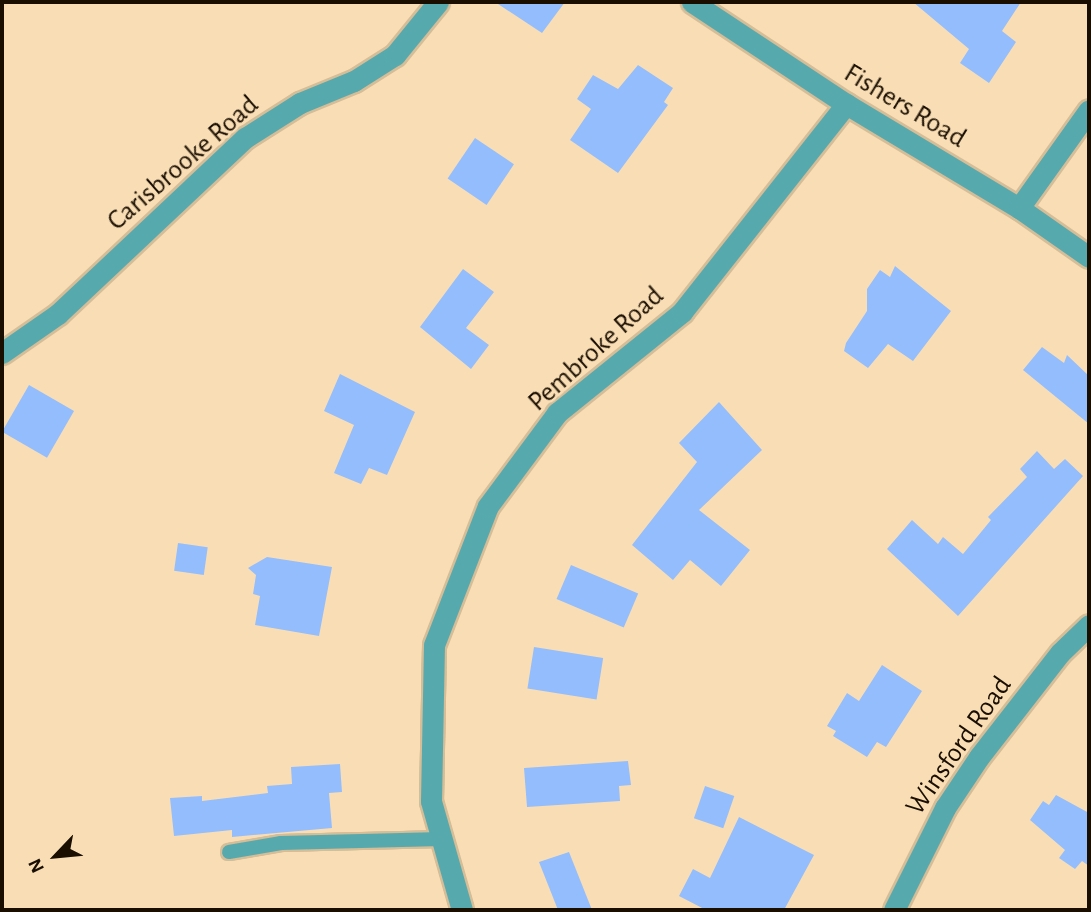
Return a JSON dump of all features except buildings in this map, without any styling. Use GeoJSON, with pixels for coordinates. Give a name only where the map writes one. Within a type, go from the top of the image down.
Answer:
{"type":"FeatureCollection","features":[{"type":"Feature","properties":{"kind":"street","name":"Carisbrooke Road"},"geometry":{"type":"LineString","coordinates":[[2,353],[58,314],[245,138],[300,103],[354,80],[395,55],[438,2]]}},
{"type":"Feature","properties":{"kind":"street","name":"Fishers Road"},"geometry":{"type":"LineString","coordinates":[[692,2],[846,104],[1019,208],[1089,257]]}},
{"type":"Feature","properties":{"kind":"street","name":"Pembroke Road"},"geometry":{"type":"LineString","coordinates":[[463,910],[431,801],[434,645],[488,506],[557,413],[682,312],[846,104]]}},
{"type":"Feature","properties":{"kind":"street"},"geometry":{"type":"LineString","coordinates":[[1019,208],[1089,110]]}},
{"type":"Feature","properties":{"kind":"street","name":"Winsford Road"},"geometry":{"type":"LineString","coordinates":[[894,910],[945,808],[979,757],[1060,653],[1089,625]]}},
{"type":"Feature","properties":{"kind":"lane"},"geometry":{"type":"LineString","coordinates":[[229,852],[281,843],[442,839]]}}]}
